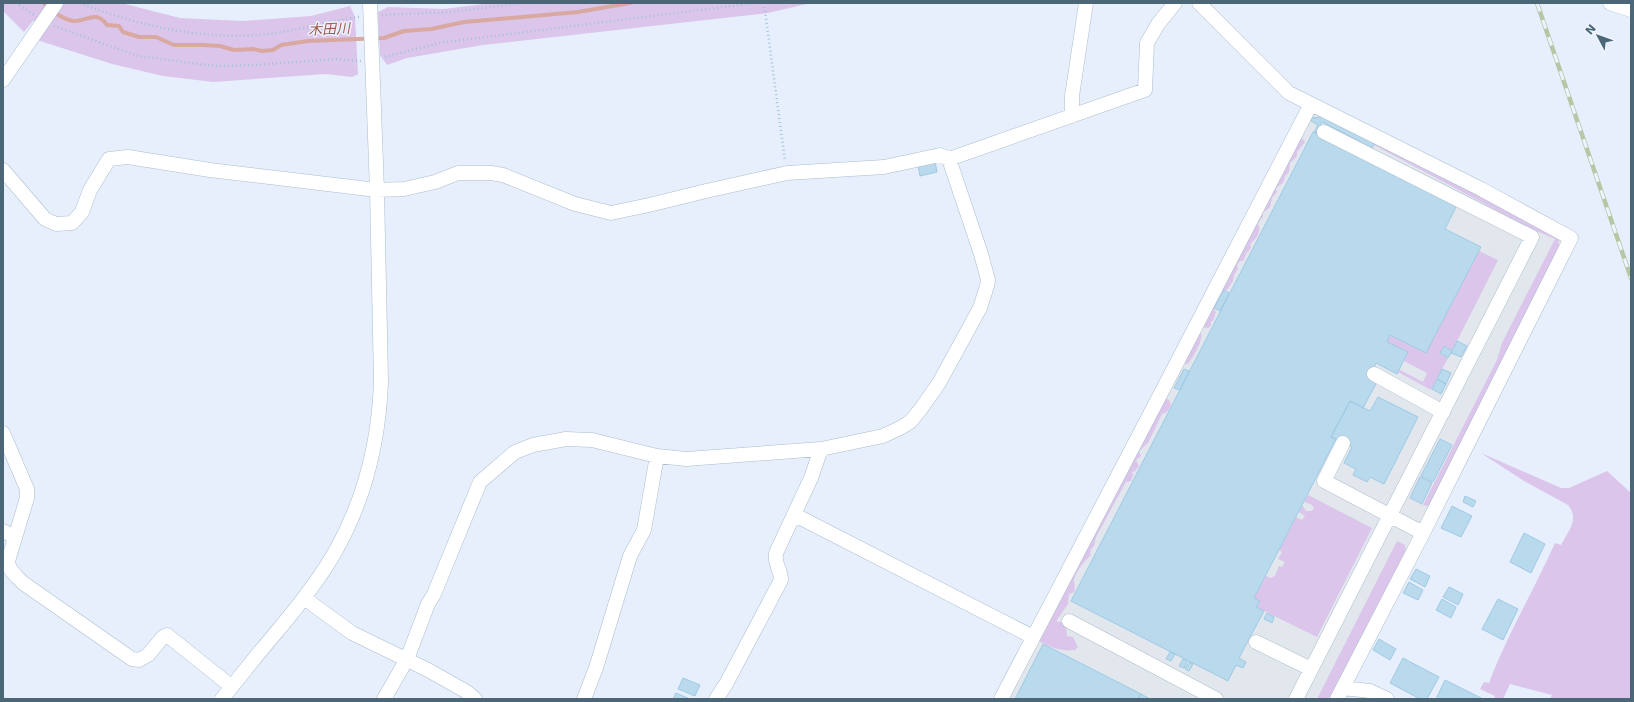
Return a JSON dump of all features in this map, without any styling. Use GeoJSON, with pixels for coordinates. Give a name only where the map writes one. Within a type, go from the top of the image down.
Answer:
{"type":"FeatureCollection","features":[{"type":"Feature","properties":{"kind":"street"},"geometry":{"type":"LineString","coordinates":[[1072,116],[1072,96],[1086,3]]}},
{"type":"Feature","properties":{"kind":"street"},"geometry":{"type":"LineString","coordinates":[[3,170],[45,219],[56,224],[72,223],[82,212],[90,190],[109,159],[128,157],[210,170],[377,190],[404,189],[435,182],[458,173],[491,173],[504,175],[575,204],[611,213],[649,206],[706,190],[787,173],[884,167],[940,155],[949,159],[1145,90],[1147,43],[1158,24],[1175,3]]}},
{"type":"Feature","properties":{"kind":"street"},"geometry":{"type":"LineString","coordinates":[[1199,3],[1289,93],[1481,189],[1571,238],[1423,533],[1340,693]]}},
{"type":"Feature","properties":{"kind":"street"},"geometry":{"type":"LineString","coordinates":[[1610,3],[1631,10]]}},
{"type":"Feature","properties":{"kind":"street"},"geometry":{"type":"LineString","coordinates":[[3,80],[51,11]]}},
{"type":"Feature","properties":{"kind":"street"},"geometry":{"type":"LineString","coordinates":[[222,699],[304,598],[335,552],[360,499],[370,466],[376,437],[380,406],[381,381],[377,190],[370,13]]}},
{"type":"Feature","properties":{"kind":"street"},"geometry":{"type":"LineString","coordinates":[[1001,699],[1311,104]]}},
{"type":"Feature","properties":{"kind":"street"},"geometry":{"type":"LineString","coordinates":[[1296,699],[1532,237],[1324,132]]}},
{"type":"Feature","properties":{"kind":"street"},"geometry":{"type":"LineString","coordinates":[[384,699],[407,659],[428,604],[434,594],[480,482],[515,452],[533,445],[566,439],[592,440],[657,456],[686,459],[821,449],[883,436],[910,422],[927,402],[939,383],[980,308],[988,280],[981,254],[949,159]]}},
{"type":"Feature","properties":{"kind":"street"},"geometry":{"type":"LineString","coordinates":[[1374,374],[1443,412]]}},
{"type":"Feature","properties":{"kind":"street"},"geometry":{"type":"LineString","coordinates":[[3,433],[9,462],[27,489],[27,498],[8,561],[8,567],[12,572],[23,583],[132,659],[139,660],[148,655],[163,637],[167,635],[232,687]]}},
{"type":"Feature","properties":{"kind":"street"},"geometry":{"type":"LineString","coordinates":[[1343,443],[1324,481],[1423,533]]}},
{"type":"Feature","properties":{"kind":"street"},"geometry":{"type":"LineString","coordinates":[[716,699],[726,684],[781,580],[781,573],[775,561],[776,554],[811,478],[821,449]]}},
{"type":"Feature","properties":{"kind":"street"},"geometry":{"type":"LineString","coordinates":[[584,699],[596,668],[630,556],[644,530],[657,456]]}},
{"type":"Feature","properties":{"kind":"street"},"geometry":{"type":"LineString","coordinates":[[795,515],[1033,637]]}},
{"type":"Feature","properties":{"kind":"street"},"geometry":{"type":"LineString","coordinates":[[3,530],[16,537]]}},
{"type":"Feature","properties":{"kind":"street"},"geometry":{"type":"LineString","coordinates":[[304,598],[352,633],[407,659],[454,685],[475,699]]}},
{"type":"Feature","properties":{"kind":"street"},"geometry":{"type":"LineString","coordinates":[[1069,621],[1216,699]]}},
{"type":"Feature","properties":{"kind":"street"},"geometry":{"type":"LineString","coordinates":[[1256,642],[1311,669]]}},
{"type":"Feature","properties":{"kind":"street"},"geometry":{"type":"LineString","coordinates":[[1340,693],[1370,691],[1387,699]]}},
{"type":"Feature","properties":{"kind":"path"},"geometry":{"type":"LineString","coordinates":[[16,3],[51,11],[81,36],[138,56],[223,66],[255,66],[371,57],[399,53],[439,43],[755,3]]}},
{"type":"Feature","properties":{"kind":"path"},"geometry":{"type":"LineString","coordinates":[[80,3],[106,13],[147,25],[185,32],[221,36],[242,36],[281,32],[370,13],[419,15],[522,3]]}},
{"type":"Feature","properties":{"kind":"path"},"geometry":{"type":"LineString","coordinates":[[764,3],[787,173]]}},
{"type":"Feature","properties":{"kind":"shaded area"},"geometry":{"type":"Polygon","coordinates":[[[3,3],[48,3],[36,21],[33,21],[24,32],[3,11],[3,3]]]}},
{"type":"Feature","properties":{"kind":"shaded area"},"geometry":{"type":"Polygon","coordinates":[[[61,3],[121,3],[180,18],[243,21],[311,16],[350,6],[355,17],[358,74],[352,77],[326,74],[213,82],[163,76],[112,64],[37,40],[61,3]]]}},
{"type":"Feature","properties":{"kind":"shaded area"},"geometry":{"type":"Polygon","coordinates":[[[491,3],[811,3],[768,13],[483,45],[407,58],[387,65],[380,55],[378,12],[388,7],[444,9],[491,3]]]}},
{"type":"Feature","properties":{"kind":"shaded area"},"geometry":{"type":"Polygon","coordinates":[[[1314,109],[1561,238],[1562,242],[1406,552],[1329,699],[1008,699],[1314,109]]]}},
{"type":"Feature","properties":{"kind":"shaded area"},"geometry":{"type":"Polygon","coordinates":[[[1301,137],[1305,142],[1297,152],[1297,156],[1290,163],[1289,172],[1285,176],[1283,183],[1276,188],[1277,192],[1272,198],[1270,207],[1263,213],[1263,217],[1258,224],[1258,235],[1250,244],[1251,248],[1246,253],[1244,260],[1239,262],[1237,265],[1238,269],[1234,275],[1233,281],[1227,290],[1222,292],[1222,290],[1301,137]]]}},
{"type":"Feature","properties":{"kind":"shaded area"},"geometry":{"type":"Polygon","coordinates":[[[1376,141],[1561,238],[1558,243],[1561,247],[1430,504],[1427,506],[1423,505],[1497,360],[1502,343],[1555,239],[1530,228],[1374,145],[1376,141]]]}},
{"type":"Feature","properties":{"kind":"shaded area"},"geometry":{"type":"Polygon","coordinates":[[[1479,251],[1498,260],[1452,351],[1444,346],[1440,353],[1448,358],[1431,390],[1398,372],[1400,370],[1423,382],[1427,373],[1404,361],[1408,352],[1387,342],[1390,335],[1426,353],[1479,251]]]}},
{"type":"Feature","properties":{"kind":"shaded area"},"geometry":{"type":"Polygon","coordinates":[[[1219,296],[1214,309],[1216,312],[1213,321],[1211,321],[1211,325],[1208,328],[1201,327],[1219,296]]]}},
{"type":"Feature","properties":{"kind":"shaded area"},"geometry":{"type":"Polygon","coordinates":[[[1197,334],[1201,334],[1201,341],[1188,364],[1184,363],[1197,334]]]}},
{"type":"Feature","properties":{"kind":"shaded area"},"geometry":{"type":"Polygon","coordinates":[[[1164,397],[1169,400],[1171,405],[1169,410],[1162,414],[1148,443],[1139,451],[1141,456],[1136,460],[1139,466],[1132,472],[1133,475],[1131,481],[1126,482],[1096,537],[1090,556],[1076,573],[1074,592],[1069,594],[1068,604],[1057,620],[1057,622],[1061,622],[1066,626],[1067,636],[1073,637],[1078,647],[1075,650],[1066,650],[1046,645],[1038,640],[1082,559],[1164,397]]]}},
{"type":"Feature","properties":{"kind":"shaded area"},"geometry":{"type":"Polygon","coordinates":[[[1481,453],[1561,488],[1569,488],[1607,471],[1631,493],[1631,699],[1550,699],[1552,695],[1510,684],[1503,699],[1494,699],[1495,696],[1480,689],[1484,682],[1489,683],[1504,647],[1555,543],[1561,545],[1572,525],[1573,520],[1573,515],[1568,505],[1524,481],[1481,453]]]}},
{"type":"Feature","properties":{"kind":"shaded area"},"geometry":{"type":"Polygon","coordinates":[[[1308,495],[1372,528],[1317,637],[1256,607],[1259,601],[1254,598],[1266,576],[1271,578],[1275,576],[1279,566],[1282,567],[1285,562],[1278,559],[1282,552],[1279,550],[1296,517],[1302,520],[1305,516],[1299,512],[1302,505],[1306,511],[1312,511],[1314,508],[1311,504],[1304,502],[1308,495]]]}},
{"type":"Feature","properties":{"kind":"shaded area"},"geometry":{"type":"Polygon","coordinates":[[[1397,541],[1405,545],[1406,552],[1329,699],[1317,699],[1397,541]]]}},
{"type":"Feature","properties":{"kind":"building"},"geometry":{"type":"Polygon","coordinates":[[[1322,114],[1375,142],[1372,148],[1322,122],[1316,133],[1314,132],[1318,125],[1311,121],[1312,118],[1321,117],[1322,114]]]}},
{"type":"Feature","properties":{"kind":"building"},"geometry":{"type":"Polygon","coordinates":[[[1313,132],[1457,205],[1445,229],[1481,247],[1426,353],[1390,335],[1387,342],[1408,352],[1397,374],[1376,363],[1369,378],[1377,382],[1363,408],[1350,401],[1331,437],[1336,439],[1254,598],[1260,601],[1256,607],[1264,611],[1239,658],[1246,662],[1243,668],[1236,665],[1228,681],[1071,601],[1313,132]]]}},
{"type":"Feature","properties":{"kind":"building"},"geometry":{"type":"Polygon","coordinates":[[[935,161],[937,172],[920,176],[918,165],[935,161]]]}},
{"type":"Feature","properties":{"kind":"building"},"geometry":{"type":"Polygon","coordinates":[[[1224,290],[1229,293],[1220,311],[1214,308],[1224,290]]]}},
{"type":"Feature","properties":{"kind":"building"},"geometry":{"type":"Polygon","coordinates":[[[1457,341],[1467,346],[1461,357],[1451,353],[1457,341]]]}},
{"type":"Feature","properties":{"kind":"building"},"geometry":{"type":"Polygon","coordinates":[[[1444,346],[1452,351],[1448,358],[1440,353],[1444,346]]]}},
{"type":"Feature","properties":{"kind":"building"},"geometry":{"type":"Polygon","coordinates":[[[1184,369],[1189,371],[1180,390],[1174,388],[1184,369]]]}},
{"type":"Feature","properties":{"kind":"building"},"geometry":{"type":"Polygon","coordinates":[[[1442,369],[1451,373],[1446,384],[1437,379],[1442,369]]]}},
{"type":"Feature","properties":{"kind":"building"},"geometry":{"type":"Polygon","coordinates":[[[1437,379],[1446,384],[1441,394],[1432,389],[1437,379]]]}},
{"type":"Feature","properties":{"kind":"building"},"geometry":{"type":"Polygon","coordinates":[[[1378,397],[1418,417],[1384,484],[1370,477],[1367,482],[1353,475],[1356,469],[1344,463],[1352,447],[1331,437],[1350,401],[1370,411],[1378,397]]]}},
{"type":"Feature","properties":{"kind":"building"},"geometry":{"type":"Polygon","coordinates":[[[1440,439],[1452,445],[1433,482],[1421,476],[1440,439]]]}},
{"type":"Feature","properties":{"kind":"building"},"geometry":{"type":"Polygon","coordinates":[[[1420,477],[1432,483],[1422,504],[1410,498],[1420,477]]]}},
{"type":"Feature","properties":{"kind":"building"},"geometry":{"type":"Polygon","coordinates":[[[1465,496],[1476,501],[1473,507],[1463,502],[1465,496]]]}},
{"type":"Feature","properties":{"kind":"building"},"geometry":{"type":"Polygon","coordinates":[[[1452,506],[1472,516],[1461,537],[1441,528],[1452,506]]]}},
{"type":"Feature","properties":{"kind":"building"},"geometry":{"type":"Polygon","coordinates":[[[1524,533],[1545,544],[1531,573],[1510,562],[1524,533]]]}},
{"type":"Feature","properties":{"kind":"building"},"geometry":{"type":"Polygon","coordinates":[[[1416,569],[1430,576],[1425,587],[1410,579],[1416,569]]]}},
{"type":"Feature","properties":{"kind":"building"},"geometry":{"type":"Polygon","coordinates":[[[1409,582],[1423,590],[1418,600],[1403,593],[1409,582]]]}},
{"type":"Feature","properties":{"kind":"building"},"geometry":{"type":"Polygon","coordinates":[[[1449,587],[1463,594],[1458,605],[1443,597],[1449,587]]]}},
{"type":"Feature","properties":{"kind":"building"},"geometry":{"type":"Polygon","coordinates":[[[1442,599],[1456,607],[1451,618],[1436,610],[1442,599]]]}},
{"type":"Feature","properties":{"kind":"building"},"geometry":{"type":"Polygon","coordinates":[[[1498,599],[1518,609],[1503,640],[1482,629],[1498,599]]]}},
{"type":"Feature","properties":{"kind":"building"},"geometry":{"type":"Polygon","coordinates":[[[1267,613],[1274,617],[1272,623],[1264,619],[1267,613]]]}},
{"type":"Feature","properties":{"kind":"building"},"geometry":{"type":"Polygon","coordinates":[[[1379,639],[1396,649],[1390,660],[1373,650],[1379,639]]]}},
{"type":"Feature","properties":{"kind":"building"},"geometry":{"type":"Polygon","coordinates":[[[1043,644],[1141,694],[1138,699],[1015,699],[1043,644]]]}},
{"type":"Feature","properties":{"kind":"building"},"geometry":{"type":"Polygon","coordinates":[[[1170,652],[1175,654],[1171,661],[1166,659],[1170,652]]]}},
{"type":"Feature","properties":{"kind":"building"},"geometry":{"type":"Polygon","coordinates":[[[1403,658],[1439,677],[1427,699],[1420,699],[1390,683],[1403,658]]]}},
{"type":"Feature","properties":{"kind":"building"},"geometry":{"type":"Polygon","coordinates":[[[1183,659],[1187,661],[1184,668],[1179,666],[1183,659]]]}},
{"type":"Feature","properties":{"kind":"building"},"geometry":{"type":"Polygon","coordinates":[[[1189,662],[1193,664],[1189,671],[1185,669],[1189,662]]]}},
{"type":"Feature","properties":{"kind":"building"},"geometry":{"type":"Polygon","coordinates":[[[683,678],[700,685],[695,696],[678,689],[683,678]]]}},
{"type":"Feature","properties":{"kind":"building"},"geometry":{"type":"Polygon","coordinates":[[[1445,680],[1483,699],[1436,699],[1445,680]]]}},
{"type":"Feature","properties":{"kind":"building"},"geometry":{"type":"Polygon","coordinates":[[[676,693],[690,699],[673,699],[676,693]]]}},
{"type":"Feature","properties":{"kind":"building"},"geometry":{"type":"Polygon","coordinates":[[[1141,694],[1150,699],[1138,699],[1141,694]]]}},
{"type":"Feature","properties":{"kind":"waterway","name":"木田川"},"geometry":{"type":"LineString","coordinates":[[44,3],[57,14],[69,20],[78,21],[95,17],[103,20],[107,25],[119,26],[123,32],[139,37],[156,37],[174,45],[220,46],[234,50],[253,49],[262,51],[273,50],[281,45],[308,41],[384,38],[404,31],[431,29],[464,22],[578,12],[630,3]]}},
{"type":"Feature","properties":{"kind":"railway"},"geometry":{"type":"LineString","coordinates":[[1537,3],[1631,278]]}}]}
